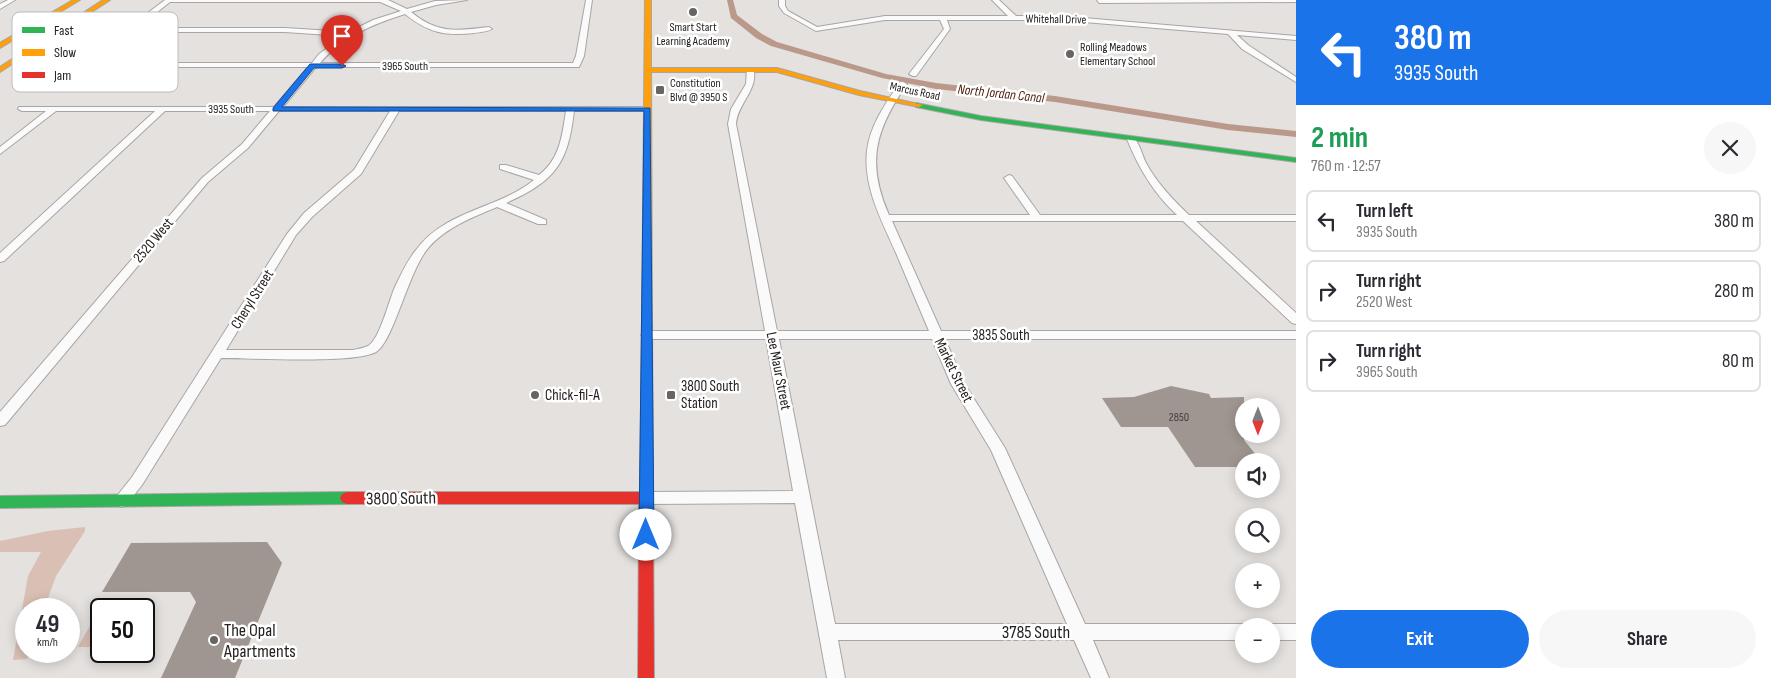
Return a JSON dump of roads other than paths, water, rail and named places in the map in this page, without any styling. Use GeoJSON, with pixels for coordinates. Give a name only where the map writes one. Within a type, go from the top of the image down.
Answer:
{"type":"FeatureCollection","features":[{"type":"Feature","properties":{"kind":"main road"},"geometry":{"type":"LineString","coordinates":[[57,12],[77,0]]}},
{"type":"Feature","properties":{"kind":"main road"},"geometry":{"type":"LineString","coordinates":[[89,12],[107,0]]}},
{"type":"Feature","properties":{"kind":"main road"},"geometry":{"type":"LineString","coordinates":[[646,678],[648,0]]}},
{"type":"Feature","properties":{"kind":"main road"},"geometry":{"type":"LineString","coordinates":[[0,46],[12,39]]}},
{"type":"Feature","properties":{"kind":"main road"},"geometry":{"type":"LineString","coordinates":[[0,70],[12,62]]}},
{"type":"Feature","properties":{"kind":"main road","name":"Marcus Road"},"geometry":{"type":"LineString","coordinates":[[648,70],[787,72],[892,100],[995,121],[1296,160]]}},
{"type":"Feature","properties":{"kind":"main road","name":"3800 South"},"geometry":{"type":"LineString","coordinates":[[0,502],[435,497],[647,498]]}},
{"type":"Feature","properties":{"kind":"street"},"geometry":{"type":"LineString","coordinates":[[0,6],[12,0]]}},
{"type":"Feature","properties":{"kind":"street"},"geometry":{"type":"LineString","coordinates":[[153,12],[169,0],[380,0],[396,4],[433,29],[456,31],[489,29]]}},
{"type":"Feature","properties":{"kind":"street","name":"2520 West"},"geometry":{"type":"LineString","coordinates":[[0,420],[205,180],[245,146],[312,66],[328,50],[350,34],[376,21],[435,3],[464,0]]}},
{"type":"Feature","properties":{"kind":"street","name":"3965 South"},"geometry":{"type":"LineString","coordinates":[[178,65],[576,65],[580,56],[589,0]]}},
{"type":"Feature","properties":{"kind":"street","name":"Whitehall Drive"},"geometry":{"type":"LineString","coordinates":[[782,0],[782,6],[786,12],[816,29],[877,19],[1068,18],[1296,38]]}},
{"type":"Feature","properties":{"kind":"street"},"geometry":{"type":"LineString","coordinates":[[995,0],[1014,18]]}},
{"type":"Feature","properties":{"kind":"street"},"geometry":{"type":"LineString","coordinates":[[1114,22],[1099,1],[1296,0]]}},
{"type":"Feature","properties":{"kind":"street"},"geometry":{"type":"LineString","coordinates":[[913,74],[947,29],[942,18]]}},
{"type":"Feature","properties":{"kind":"street"},"geometry":{"type":"LineString","coordinates":[[178,30],[291,30],[350,34]]}},
{"type":"Feature","properties":{"kind":"street"},"geometry":{"type":"LineString","coordinates":[[1230,32],[1245,47],[1296,80]]}},
{"type":"Feature","properties":{"kind":"street","name":"Lee Maur Street"},"geometry":{"type":"LineString","coordinates":[[750,70],[752,82],[734,111],[732,119],[836,678]]}},
{"type":"Feature","properties":{"kind":"street","name":"Market Street"},"geometry":{"type":"LineString","coordinates":[[902,84],[876,126],[870,150],[873,183],[886,218],[958,384],[998,448],[1100,678]]}},
{"type":"Feature","properties":{"kind":"street","name":"3935 South"},"geometry":{"type":"LineString","coordinates":[[22,109],[648,109]]}},
{"type":"Feature","properties":{"kind":"street"},"geometry":{"type":"LineString","coordinates":[[0,150],[54,109]]}},
{"type":"Feature","properties":{"kind":"street"},"geometry":{"type":"LineString","coordinates":[[0,259],[163,109]]}},
{"type":"Feature","properties":{"kind":"street","name":"Cheryl Street"},"geometry":{"type":"LineString","coordinates":[[121,501],[137,481],[296,229],[308,215],[358,172],[396,109]]}},
{"type":"Feature","properties":{"kind":"street"},"geometry":{"type":"LineString","coordinates":[[217,354],[353,354],[372,349],[381,338],[405,275],[413,260],[426,244],[439,232],[457,220],[541,179],[560,157],[570,109]]}},
{"type":"Feature","properties":{"kind":"street"},"geometry":{"type":"LineString","coordinates":[[1131,139],[1148,176],[1185,218],[1296,320]]}},
{"type":"Feature","properties":{"kind":"street"},"geometry":{"type":"LineString","coordinates":[[503,167],[541,179]]}},
{"type":"Feature","properties":{"kind":"street"},"geometry":{"type":"LineString","coordinates":[[1009,178],[1037,218]]}},
{"type":"Feature","properties":{"kind":"street"},"geometry":{"type":"LineString","coordinates":[[497,202],[542,222]]}},
{"type":"Feature","properties":{"kind":"street"},"geometry":{"type":"LineString","coordinates":[[886,218],[1296,218]]}},
{"type":"Feature","properties":{"kind":"street","name":"3835 South"},"geometry":{"type":"LineString","coordinates":[[647,335],[1296,335]]}},
{"type":"Feature","properties":{"kind":"street","name":"3800 South"},"geometry":{"type":"LineString","coordinates":[[647,498],[802,496]]}},
{"type":"Feature","properties":{"kind":"street","name":"3785 South"},"geometry":{"type":"LineString","coordinates":[[828,632],[1235,632]]}},
{"type":"Feature","properties":{"kind":"street"},"geometry":{"type":"LineString","coordinates":[[1280,632],[1296,632]]}},
{"type":"Feature","properties":{"kind":"waterway","name":"North Jordan Canal"},"geometry":{"type":"LineString","coordinates":[[730,0],[734,16],[759,36],[774,44],[885,76],[936,86],[1055,99],[1228,127],[1296,134]]}},
{"type":"Feature","properties":{"kind":"place","name":"Smart Start Learning Academy"},"geometry":{"type":"Point","coordinates":[693,12]}},
{"type":"Feature","properties":{"kind":"place","name":"Rolling Meadows Elementary School"},"geometry":{"type":"Point","coordinates":[1070,54]}},
{"type":"Feature","properties":{"kind":"place","name":"Constitution Blvd @ 3950 S"},"geometry":{"type":"Point","coordinates":[660,90]}},
{"type":"Feature","properties":{"kind":"place","name":"Chick-fil-A"},"geometry":{"type":"Point","coordinates":[535,395]}},
{"type":"Feature","properties":{"kind":"place","name":"3800 South Station"},"geometry":{"type":"Point","coordinates":[671,395]}},
{"type":"Feature","properties":{"kind":"place","name":"The Opal Apartments"},"geometry":{"type":"Point","coordinates":[214,640]}}]}
